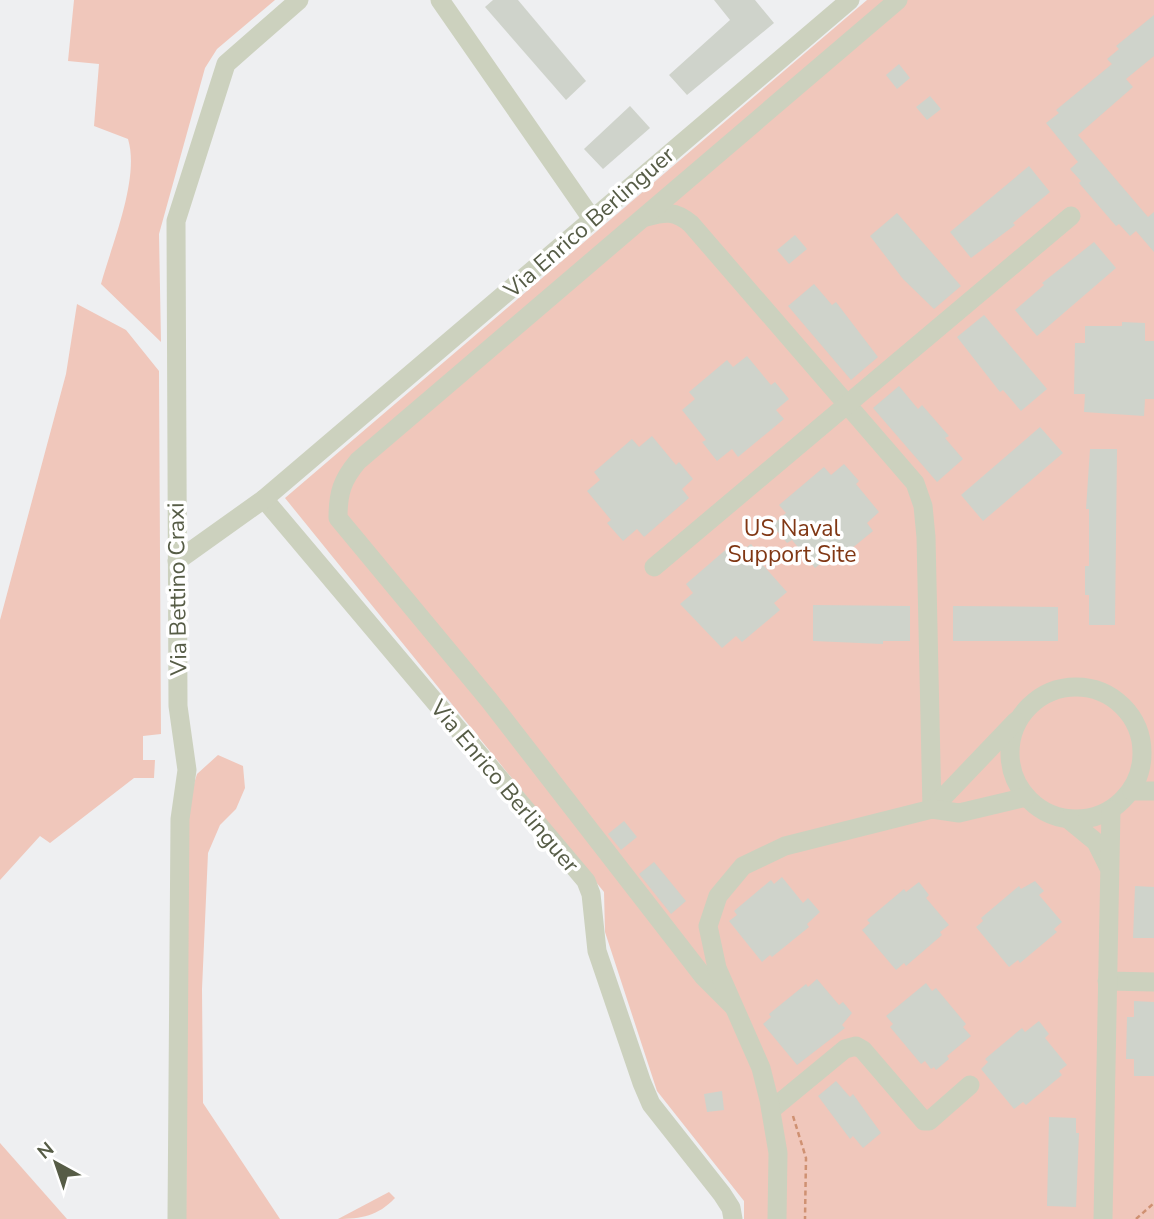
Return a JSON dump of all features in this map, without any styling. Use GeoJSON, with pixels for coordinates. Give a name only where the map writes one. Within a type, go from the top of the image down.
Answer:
{"type":"FeatureCollection","features":[{"type":"Feature","properties":{"kind":"street","name":"Via Bettino Craxi"},"geometry":{"type":"LineString","coordinates":[[177,1219],[180,819],[187,770],[178,705],[176,221],[226,64],[299,0]]}},
{"type":"Feature","properties":{"kind":"street"},"geometry":{"type":"LineString","coordinates":[[440,0],[592,219]]}},
{"type":"Feature","properties":{"kind":"street","name":"Via Enrico Berlinguer"},"geometry":{"type":"LineString","coordinates":[[177,561],[264,499],[850,0]]}},
{"type":"Feature","properties":{"kind":"street"},"geometry":{"type":"LineString","coordinates":[[733,1006],[703,976],[489,700],[338,518],[338,498],[343,480],[358,461],[898,0]]}},
{"type":"Feature","properties":{"kind":"street"},"geometry":{"type":"LineString","coordinates":[[691,224],[687,209],[696,172]]}},
{"type":"Feature","properties":{"kind":"street"},"geometry":{"type":"LineString","coordinates":[[641,218],[670,212],[691,224],[915,483],[923,506],[932,809]]}},
{"type":"Feature","properties":{"kind":"street"},"geometry":{"type":"LineString","coordinates":[[654,567],[1071,216]]}},
{"type":"Feature","properties":{"kind":"street","name":"Via Enrico Berlinguer"},"geometry":{"type":"LineString","coordinates":[[264,499],[586,881],[591,894],[597,951],[646,1094],[722,1194],[731,1208],[733,1219]]}},
{"type":"Feature","properties":{"kind":"street"},"geometry":{"type":"LineString","coordinates":[[932,809],[1028,708],[1045,695],[1066,688],[1087,688],[1107,694],[1145,725],[1141,770],[1132,791],[1111,810],[1090,818],[1068,819],[1052,816],[1026,797],[1013,771],[1011,742],[1017,724],[1028,708]]}},
{"type":"Feature","properties":{"kind":"street"},"geometry":{"type":"LineString","coordinates":[[1132,791],[1154,791]]}},
{"type":"Feature","properties":{"kind":"street"},"geometry":{"type":"LineString","coordinates":[[777,1219],[780,1107],[717,968],[708,926],[718,896],[743,866],[785,846],[932,809],[959,813],[1026,797]]}},
{"type":"Feature","properties":{"kind":"street"},"geometry":{"type":"LineString","coordinates":[[1103,1219],[1111,810]]}},
{"type":"Feature","properties":{"kind":"street"},"geometry":{"type":"LineString","coordinates":[[1068,819],[1096,842],[1110,870]]}},
{"type":"Feature","properties":{"kind":"street"},"geometry":{"type":"LineString","coordinates":[[1107,981],[1154,982]]}},
{"type":"Feature","properties":{"kind":"street"},"geometry":{"type":"LineString","coordinates":[[780,1107],[845,1049],[856,1046],[863,1050],[924,1121],[929,1121],[970,1085]]}},
{"type":"Feature","properties":{"kind":"path"},"geometry":{"type":"LineString","coordinates":[[780,1107],[806,1158],[805,1219]]}},
{"type":"Feature","properties":{"kind":"path"},"geometry":{"type":"LineString","coordinates":[[1136,1219],[1154,1203]]}},
{"type":"Feature","properties":{"kind":"green space"},"geometry":{"type":"Polygon","coordinates":[[[74,0],[275,0],[217,49],[205,68],[159,234],[161,342],[101,284],[128,191],[131,155],[128,139],[94,126],[99,64],[68,61],[74,0]]]}},
{"type":"Feature","properties":{"kind":"green space","name":"US Naval Support Site"},"geometry":{"type":"Polygon","coordinates":[[[867,0],[1154,0],[1154,1219],[744,1219],[744,1201],[657,1091],[605,932],[604,892],[285,498],[867,0]]]}},
{"type":"Feature","properties":{"kind":"green space"},"geometry":{"type":"Polygon","coordinates":[[[77,304],[126,330],[159,371],[161,734],[143,736],[143,760],[155,760],[154,778],[134,778],[50,843],[40,836],[0,880],[0,620],[66,374],[77,304]]]}},
{"type":"Feature","properties":{"kind":"green space"},"geometry":{"type":"Polygon","coordinates":[[[218,755],[243,766],[245,788],[236,809],[220,825],[208,853],[202,989],[203,1103],[280,1219],[186,1219],[188,803],[197,774],[218,755]]]}},
{"type":"Feature","properties":{"kind":"green space"},"geometry":{"type":"Polygon","coordinates":[[[0,1143],[67,1219],[0,1219],[0,1143]]]}},
{"type":"Feature","properties":{"kind":"green space"},"geometry":{"type":"Polygon","coordinates":[[[389,1192],[395,1198],[376,1213],[338,1219],[389,1192]]]}},
{"type":"Feature","properties":{"kind":"building"},"geometry":{"type":"Polygon","coordinates":[[[493,0],[518,0],[586,81],[566,100],[485,7],[493,0]]]}},
{"type":"Feature","properties":{"kind":"building"},"geometry":{"type":"Polygon","coordinates":[[[714,0],[755,0],[774,23],[687,95],[669,75],[730,20],[714,0]]]}},
{"type":"Feature","properties":{"kind":"building"},"geometry":{"type":"Polygon","coordinates":[[[1154,15],[1154,56],[1126,79],[1133,87],[1078,135],[1148,217],[1154,212],[1154,252],[1136,231],[1130,236],[1119,224],[1116,226],[1079,183],[1081,181],[1070,169],[1078,162],[1046,123],[1059,113],[1056,110],[1112,64],[1107,59],[1119,49],[1116,46],[1154,15]]]}},
{"type":"Feature","properties":{"kind":"building"},"geometry":{"type":"Polygon","coordinates":[[[899,64],[910,78],[897,89],[886,75],[899,64]]]}},
{"type":"Feature","properties":{"kind":"building"},"geometry":{"type":"Polygon","coordinates":[[[930,96],[941,109],[927,120],[916,107],[930,96]]]}},
{"type":"Feature","properties":{"kind":"building"},"geometry":{"type":"Polygon","coordinates":[[[630,106],[650,128],[603,169],[584,149],[630,106]]]}},
{"type":"Feature","properties":{"kind":"building"},"geometry":{"type":"Polygon","coordinates":[[[1029,166],[1050,192],[1013,223],[1015,225],[971,258],[950,232],[1029,166]]]}},
{"type":"Feature","properties":{"kind":"building"},"geometry":{"type":"Polygon","coordinates":[[[897,213],[961,286],[934,309],[903,279],[870,236],[897,213]]]}},
{"type":"Feature","properties":{"kind":"building"},"geometry":{"type":"Polygon","coordinates":[[[795,235],[807,249],[789,264],[777,250],[795,235]]]}},
{"type":"Feature","properties":{"kind":"building"},"geometry":{"type":"Polygon","coordinates":[[[1094,242],[1116,268],[1037,336],[1015,310],[1044,285],[1042,283],[1094,242]]]}},
{"type":"Feature","properties":{"kind":"building"},"geometry":{"type":"Polygon","coordinates":[[[814,284],[832,305],[836,302],[878,357],[851,380],[788,306],[814,284]]]}},
{"type":"Feature","properties":{"kind":"building"},"geometry":{"type":"Polygon","coordinates":[[[984,315],[1047,389],[1021,411],[1003,390],[1000,392],[957,337],[984,315]]]}},
{"type":"Feature","properties":{"kind":"building"},"geometry":{"type":"Polygon","coordinates":[[[1122,322],[1145,323],[1145,341],[1154,341],[1154,399],[1145,399],[1144,416],[1084,412],[1085,394],[1074,394],[1075,343],[1085,343],[1085,326],[1122,326],[1122,322]]]}},
{"type":"Feature","properties":{"kind":"building"},"geometry":{"type":"Polygon","coordinates":[[[747,356],[771,385],[775,382],[789,399],[776,410],[784,419],[738,457],[732,449],[717,461],[702,442],[706,440],[682,410],[695,399],[689,392],[727,360],[733,367],[747,356]]]}},
{"type":"Feature","properties":{"kind":"building"},"geometry":{"type":"Polygon","coordinates":[[[899,386],[918,409],[922,405],[949,436],[945,438],[963,459],[937,482],[873,408],[899,386]]]}},
{"type":"Feature","properties":{"kind":"building"},"geometry":{"type":"Polygon","coordinates":[[[1040,427],[1063,453],[983,521],[961,495],[1040,427]]]}},
{"type":"Feature","properties":{"kind":"building"},"geometry":{"type":"Polygon","coordinates":[[[652,436],[676,465],[679,462],[693,479],[682,489],[689,498],[644,537],[637,529],[623,541],[607,523],[611,520],[587,491],[600,480],[594,472],[632,439],[639,447],[652,436]]]}},
{"type":"Feature","properties":{"kind":"building"},"geometry":{"type":"Polygon","coordinates":[[[1090,449],[1117,449],[1115,625],[1089,625],[1085,566],[1089,566],[1089,509],[1086,509],[1090,449]]]}},
{"type":"Feature","properties":{"kind":"building"},"geometry":{"type":"Polygon","coordinates":[[[844,464],[859,481],[856,484],[879,512],[867,523],[873,531],[834,563],[829,557],[815,568],[792,540],[787,543],[772,525],[786,513],[779,505],[824,467],[831,475],[844,464]]]}},
{"type":"Feature","properties":{"kind":"building"},"geometry":{"type":"Polygon","coordinates":[[[751,544],[765,561],[762,564],[787,592],[774,603],[780,610],[742,642],[736,636],[722,648],[680,604],[693,593],[686,584],[730,546],[737,555],[751,544]]]}},
{"type":"Feature","properties":{"kind":"building"},"geometry":{"type":"Polygon","coordinates":[[[813,605],[910,606],[910,641],[883,641],[883,644],[813,641],[813,605]]]}},
{"type":"Feature","properties":{"kind":"building"},"geometry":{"type":"Polygon","coordinates":[[[953,606],[1058,607],[1058,641],[953,641],[953,606]]]}},
{"type":"Feature","properties":{"kind":"building"},"geometry":{"type":"Polygon","coordinates":[[[624,821],[637,837],[621,850],[608,834],[624,821]]]}},
{"type":"Feature","properties":{"kind":"building"},"geometry":{"type":"Polygon","coordinates":[[[654,862],[686,901],[671,914],[639,874],[654,862]]]}},
{"type":"Feature","properties":{"kind":"building"},"geometry":{"type":"Polygon","coordinates":[[[782,877],[803,903],[808,898],[820,912],[807,924],[809,927],[762,962],[729,921],[737,915],[734,911],[771,880],[774,884],[782,877]]]}},
{"type":"Feature","properties":{"kind":"building"},"geometry":{"type":"Polygon","coordinates":[[[1035,881],[1044,891],[1039,895],[1062,922],[1054,929],[1057,932],[1020,963],[1018,960],[1009,967],[976,927],[983,921],[981,918],[1019,886],[1021,889],[1035,881]]]}},
{"type":"Feature","properties":{"kind":"building"},"geometry":{"type":"Polygon","coordinates":[[[919,882],[929,895],[926,898],[949,925],[940,932],[942,935],[906,966],[904,963],[896,970],[862,930],[870,923],[867,920],[904,889],[906,892],[919,882]]]}},
{"type":"Feature","properties":{"kind":"building"},"geometry":{"type":"Polygon","coordinates":[[[1135,886],[1154,887],[1154,938],[1133,938],[1135,886]]]}},
{"type":"Feature","properties":{"kind":"building"},"geometry":{"type":"Polygon","coordinates":[[[817,979],[839,1005],[843,1002],[852,1013],[842,1025],[845,1028],[797,1065],[763,1024],[771,1017],[769,1014],[806,984],[808,987],[817,979]]]}},
{"type":"Feature","properties":{"kind":"building"},"geometry":{"type":"Polygon","coordinates":[[[926,983],[932,991],[936,988],[966,1024],[963,1027],[971,1036],[947,1056],[949,1059],[936,1070],[934,1067],[931,1069],[925,1061],[921,1064],[890,1027],[893,1024],[886,1016],[926,983]]]}},
{"type":"Feature","properties":{"kind":"building"},"geometry":{"type":"Polygon","coordinates":[[[1134,1001],[1154,1002],[1154,1076],[1134,1076],[1134,1059],[1126,1059],[1127,1017],[1134,1017],[1134,1001]]]}},
{"type":"Feature","properties":{"kind":"building"},"geometry":{"type":"Polygon","coordinates":[[[1039,1021],[1049,1034],[1045,1038],[1067,1065],[1059,1071],[1062,1075],[1026,1105],[1023,1102],[1014,1109],[981,1069],[988,1062],[985,1059],[1022,1028],[1025,1032],[1039,1021]]]}},
{"type":"Feature","properties":{"kind":"building"},"geometry":{"type":"Polygon","coordinates":[[[836,1081],[850,1097],[853,1094],[881,1133],[863,1148],[853,1136],[850,1139],[818,1096],[836,1081]]]}},
{"type":"Feature","properties":{"kind":"building"},"geometry":{"type":"Polygon","coordinates":[[[722,1091],[724,1110],[707,1112],[704,1094],[722,1091]]]}},
{"type":"Feature","properties":{"kind":"building"},"geometry":{"type":"Polygon","coordinates":[[[1049,1117],[1076,1118],[1076,1133],[1079,1133],[1076,1207],[1047,1206],[1049,1117]]]}}]}
